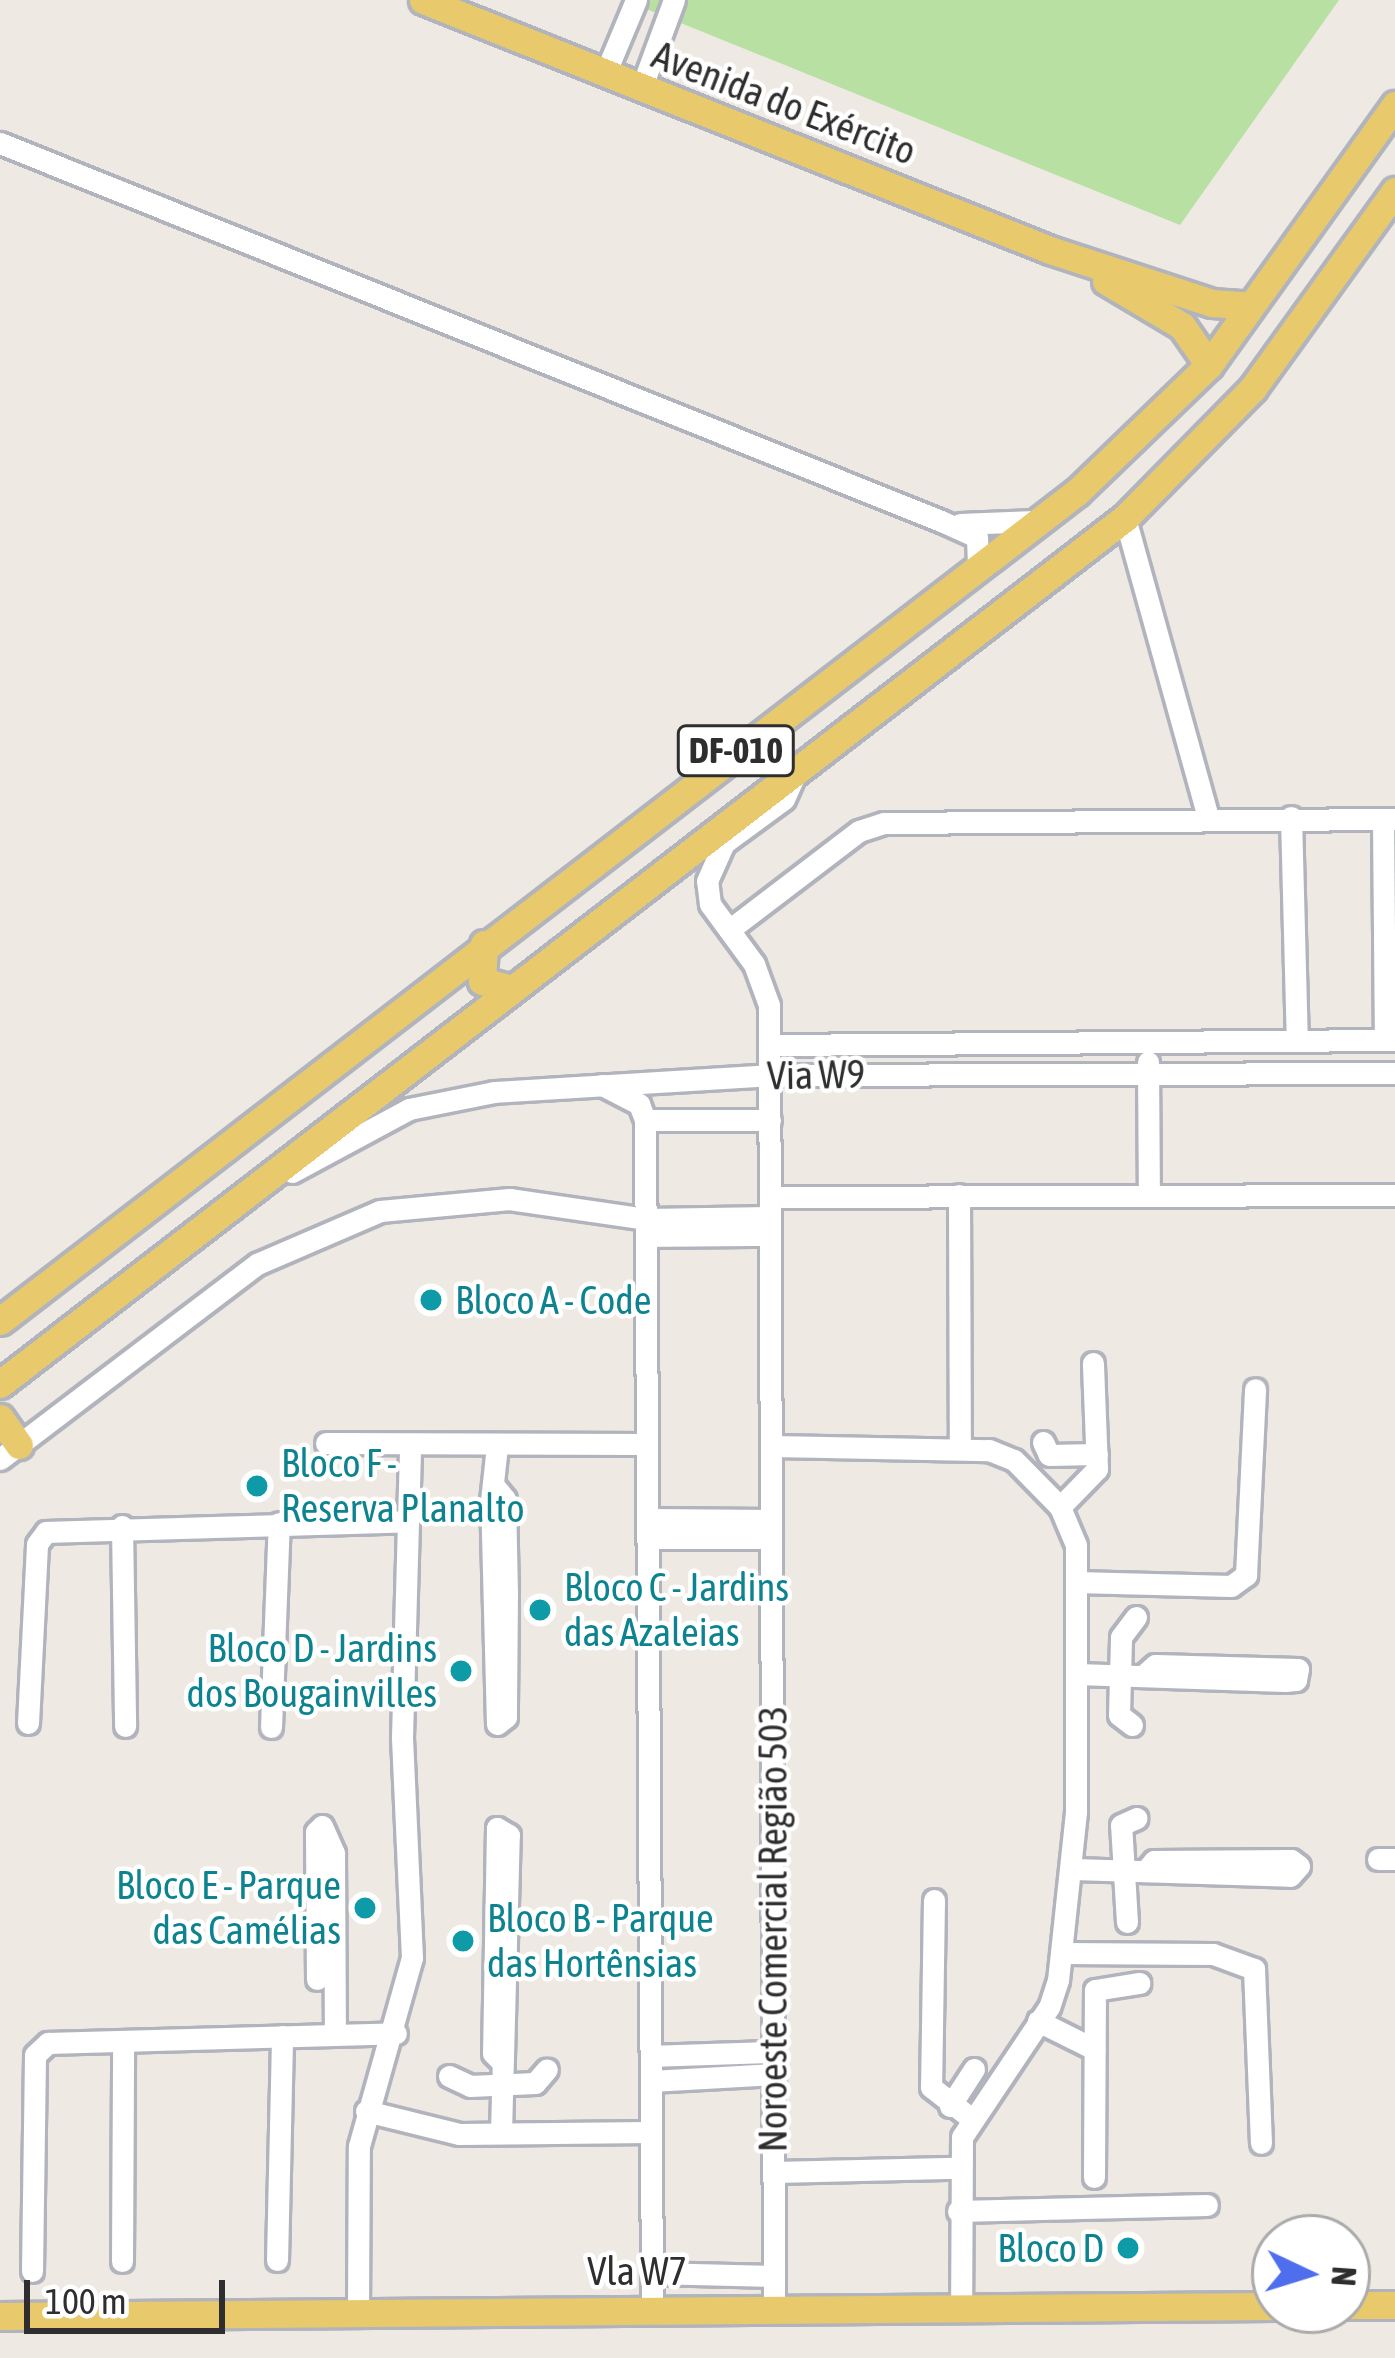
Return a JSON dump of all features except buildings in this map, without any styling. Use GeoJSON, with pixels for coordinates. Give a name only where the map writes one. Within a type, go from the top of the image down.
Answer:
{"type":"FeatureCollection","features":[{"type":"Feature","properties":{"kind":"main road","name":"Avenida do Exército"},"geometry":{"type":"LineString","coordinates":[[423,0],[1050,250],[1212,303],[1251,306]]}},
{"type":"Feature","properties":{"kind":"main road","name":"DF-010"},"geometry":{"type":"LineString","coordinates":[[0,1321],[1077,492],[1209,365],[1392,115]]}},
{"type":"Feature","properties":{"kind":"main road","name":"DF-010"},"geometry":{"type":"LineString","coordinates":[[0,1384],[261,1190],[512,989],[1118,524],[1253,388],[1395,191]]}},
{"type":"Feature","properties":{"kind":"main road","name":"Avenida do Exército"},"geometry":{"type":"LineString","coordinates":[[1050,250],[1182,326],[1209,365]]}},
{"type":"Feature","properties":{"kind":"main road"},"geometry":{"type":"LineString","coordinates":[[1077,492],[1105,497],[1118,524]]}},
{"type":"Feature","properties":{"kind":"main road"},"geometry":{"type":"LineString","coordinates":[[484,944],[482,981],[512,989]]}},
{"type":"Feature","properties":{"kind":"main road"},"geometry":{"type":"LineString","coordinates":[[438,980],[464,988],[471,1003],[464,1028]]}},
{"type":"Feature","properties":{"kind":"main road"},"geometry":{"type":"LineString","coordinates":[[0,1418],[9,1452]]}},
{"type":"Feature","properties":{"kind":"main road","name":"Vla W7"},"geometry":{"type":"LineString","coordinates":[[0,2316],[1251,2306]]}},
{"type":"Feature","properties":{"kind":"street"},"geometry":{"type":"LineString","coordinates":[[605,74],[636,0]]}},
{"type":"Feature","properties":{"kind":"street"},"geometry":{"type":"LineString","coordinates":[[641,89],[674,0]]}},
{"type":"Feature","properties":{"kind":"street"},"geometry":{"type":"LineString","coordinates":[[0,143],[941,521],[977,537],[978,566]]}},
{"type":"Feature","properties":{"kind":"street"},"geometry":{"type":"LineString","coordinates":[[941,521],[993,528],[1039,520]]}},
{"type":"Feature","properties":{"kind":"street"},"geometry":{"type":"LineString","coordinates":[[1118,524],[1208,817]]}},
{"type":"Feature","properties":{"kind":"street","name":"Noroeste Comercial Região 503"},"geometry":{"type":"LineString","coordinates":[[775,2309],[770,1045],[765,986],[710,904],[709,862],[784,799],[797,770]]}},
{"type":"Feature","properties":{"kind":"street"},"geometry":{"type":"LineString","coordinates":[[1291,817],[1297,1040]]}},
{"type":"Feature","properties":{"kind":"street"},"geometry":{"type":"LineString","coordinates":[[729,930],[859,831],[884,823],[1389,819],[1390,1040]]}},
{"type":"Feature","properties":{"kind":"street","name":"Via W9"},"geometry":{"type":"LineString","coordinates":[[770,1045],[1390,1040]]}},
{"type":"Feature","properties":{"kind":"street"},"geometry":{"type":"LineString","coordinates":[[1258,1041],[1265,1060],[1259,1072]]}},
{"type":"Feature","properties":{"kind":"street"},"geometry":{"type":"LineString","coordinates":[[1076,1072],[1081,1042]]}},
{"type":"Feature","properties":{"kind":"street"},"geometry":{"type":"LineString","coordinates":[[1148,1042],[1149,1194]]}},
{"type":"Feature","properties":{"kind":"street","name":"Via W9"},"geometry":{"type":"LineString","coordinates":[[261,1190],[409,1109],[494,1092],[770,1076],[1395,1073]]}},
{"type":"Feature","properties":{"kind":"street"},"geometry":{"type":"LineString","coordinates":[[602,1085],[639,1104],[645,1120],[652,2310]]}},
{"type":"Feature","properties":{"kind":"street"},"geometry":{"type":"LineString","coordinates":[[645,1120],[770,1120]]}},
{"type":"Feature","properties":{"kind":"street"},"geometry":{"type":"LineString","coordinates":[[9,1452],[257,1264],[380,1211],[509,1199],[646,1227],[959,1196],[1395,1195]]}},
{"type":"Feature","properties":{"kind":"street"},"geometry":{"type":"LineString","coordinates":[[959,1196],[960,1444]]}},
{"type":"Feature","properties":{"kind":"street"},"geometry":{"type":"LineString","coordinates":[[1060,1507],[1095,1476],[1094,1363]]}},
{"type":"Feature","properties":{"kind":"street"},"geometry":{"type":"LineString","coordinates":[[1076,1582],[1231,1586],[1246,1575],[1255,1389]]}},
{"type":"Feature","properties":{"kind":"street"},"geometry":{"type":"LineString","coordinates":[[1043,1442],[1049,1455],[1097,1454]]}},
{"type":"Feature","properties":{"kind":"street"},"geometry":{"type":"LineString","coordinates":[[326,1443],[410,1447],[645,1444]]}},
{"type":"Feature","properties":{"kind":"street"},"geometry":{"type":"LineString","coordinates":[[771,1446],[960,1444],[1014,1460],[1060,1507],[1076,1545],[1073,1870],[1062,1953],[1038,2021],[972,2120],[957,2168],[961,2308]]}},
{"type":"Feature","properties":{"kind":"street"},"geometry":{"type":"LineString","coordinates":[[496,1488],[506,1528],[502,1724],[492,1718],[496,1488],[497,1446]]}},
{"type":"Feature","properties":{"kind":"street"},"geometry":{"type":"LineString","coordinates":[[358,2312],[359,2146],[397,2033],[412,1958],[403,1737],[410,1447]]}},
{"type":"Feature","properties":{"kind":"street"},"geometry":{"type":"LineString","coordinates":[[28,1724],[38,1544],[56,1527],[408,1521]]}},
{"type":"Feature","properties":{"kind":"street"},"geometry":{"type":"LineString","coordinates":[[271,1727],[279,1523]]}},
{"type":"Feature","properties":{"kind":"street"},"geometry":{"type":"LineString","coordinates":[[122,1526],[125,1726]]}},
{"type":"Feature","properties":{"kind":"street"},"geometry":{"type":"LineString","coordinates":[[647,1528],[771,1529]]}},
{"type":"Feature","properties":{"kind":"street"},"geometry":{"type":"LineString","coordinates":[[1132,1725],[1119,1715],[1120,1673],[1123,1625],[1136,1617]]}},
{"type":"Feature","properties":{"kind":"street"},"geometry":{"type":"LineString","coordinates":[[1076,1674],[1146,1673],[1156,1665],[1298,1669],[1296,1680],[1286,1681],[1155,1682],[1146,1673]]}},
{"type":"Feature","properties":{"kind":"street"},"geometry":{"type":"LineString","coordinates":[[1127,1922],[1122,1821],[1137,1818]]}},
{"type":"Feature","properties":{"kind":"street"},"geometry":{"type":"LineString","coordinates":[[317,1979],[316,1832],[322,1826],[333,1838],[335,2035]]}},
{"type":"Feature","properties":{"kind":"street"},"geometry":{"type":"LineString","coordinates":[[501,2073],[493,2053],[497,1828],[509,1834],[508,2054],[501,2073],[501,2133]]}},
{"type":"Feature","properties":{"kind":"street"},"geometry":{"type":"LineString","coordinates":[[1073,1870],[1290,1876],[1299,1866],[1291,1860],[1154,1861],[1148,1869]]}},
{"type":"Feature","properties":{"kind":"street"},"geometry":{"type":"LineString","coordinates":[[934,1900],[931,2087],[950,2107],[972,2120]]}},
{"type":"Feature","properties":{"kind":"street"},"geometry":{"type":"LineString","coordinates":[[1062,1953],[1213,1954],[1254,1969],[1262,2143]]}},
{"type":"Feature","properties":{"kind":"street"},"geometry":{"type":"LineString","coordinates":[[1094,2177],[1095,1990],[1139,1983]]}},
{"type":"Feature","properties":{"kind":"street"},"geometry":{"type":"LineString","coordinates":[[1038,2021],[1094,2049]]}},
{"type":"Feature","properties":{"kind":"street"},"geometry":{"type":"LineString","coordinates":[[32,2272],[35,2055],[48,2042],[123,2044],[397,2033]]}},
{"type":"Feature","properties":{"kind":"street"},"geometry":{"type":"LineString","coordinates":[[277,2260],[282,2036]]}},
{"type":"Feature","properties":{"kind":"street"},"geometry":{"type":"LineString","coordinates":[[122,2261],[123,2044]]}},
{"type":"Feature","properties":{"kind":"street"},"geometry":{"type":"LineString","coordinates":[[650,2056],[774,2063]]}},
{"type":"Feature","properties":{"kind":"street"},"geometry":{"type":"LineString","coordinates":[[651,2081],[774,2063]]}},
{"type":"Feature","properties":{"kind":"street"},"geometry":{"type":"LineString","coordinates":[[449,2076],[460,2084],[501,2073],[535,2084],[548,2069]]}},
{"type":"Feature","properties":{"kind":"street"},"geometry":{"type":"LineString","coordinates":[[950,2107],[974,2069]]}},
{"type":"Feature","properties":{"kind":"street"},"geometry":{"type":"LineString","coordinates":[[367,2111],[442,2132],[651,2132]]}},
{"type":"Feature","properties":{"kind":"street"},"geometry":{"type":"LineString","coordinates":[[774,2172],[957,2168]]}},
{"type":"Feature","properties":{"kind":"street"},"geometry":{"type":"LineString","coordinates":[[958,2211],[1207,2205]]}},
{"type":"Feature","properties":{"kind":"street"},"geometry":{"type":"LineString","coordinates":[[652,2273],[774,2276]]}},
{"type":"Feature","properties":{"kind":"green space"},"geometry":{"type":"Polygon","coordinates":[[[624,0],[1339,0],[1180,225],[624,0]]]}},
{"type":"Feature","properties":{"kind":"place","name":"Bloco A - Code"},"geometry":{"type":"Point","coordinates":[431,1300]}},
{"type":"Feature","properties":{"kind":"place","name":"Bloco F - Reserva Planalto"},"geometry":{"type":"Point","coordinates":[257,1486]}},
{"type":"Feature","properties":{"kind":"place","name":"Bloco C - Jardins das Azaleias"},"geometry":{"type":"Point","coordinates":[540,1610]}},
{"type":"Feature","properties":{"kind":"place","name":"Bloco D - Jardins dos Bougainvilles"},"geometry":{"type":"Point","coordinates":[461,1671]}},
{"type":"Feature","properties":{"kind":"place","name":"Bloco E - Parque das Camélias"},"geometry":{"type":"Point","coordinates":[365,1908]}},
{"type":"Feature","properties":{"kind":"place","name":"Bloco B - Parque das Hortênsias"},"geometry":{"type":"Point","coordinates":[463,1941]}},
{"type":"Feature","properties":{"kind":"place","name":"Bloco D"},"geometry":{"type":"Point","coordinates":[1128,2248]}}]}
